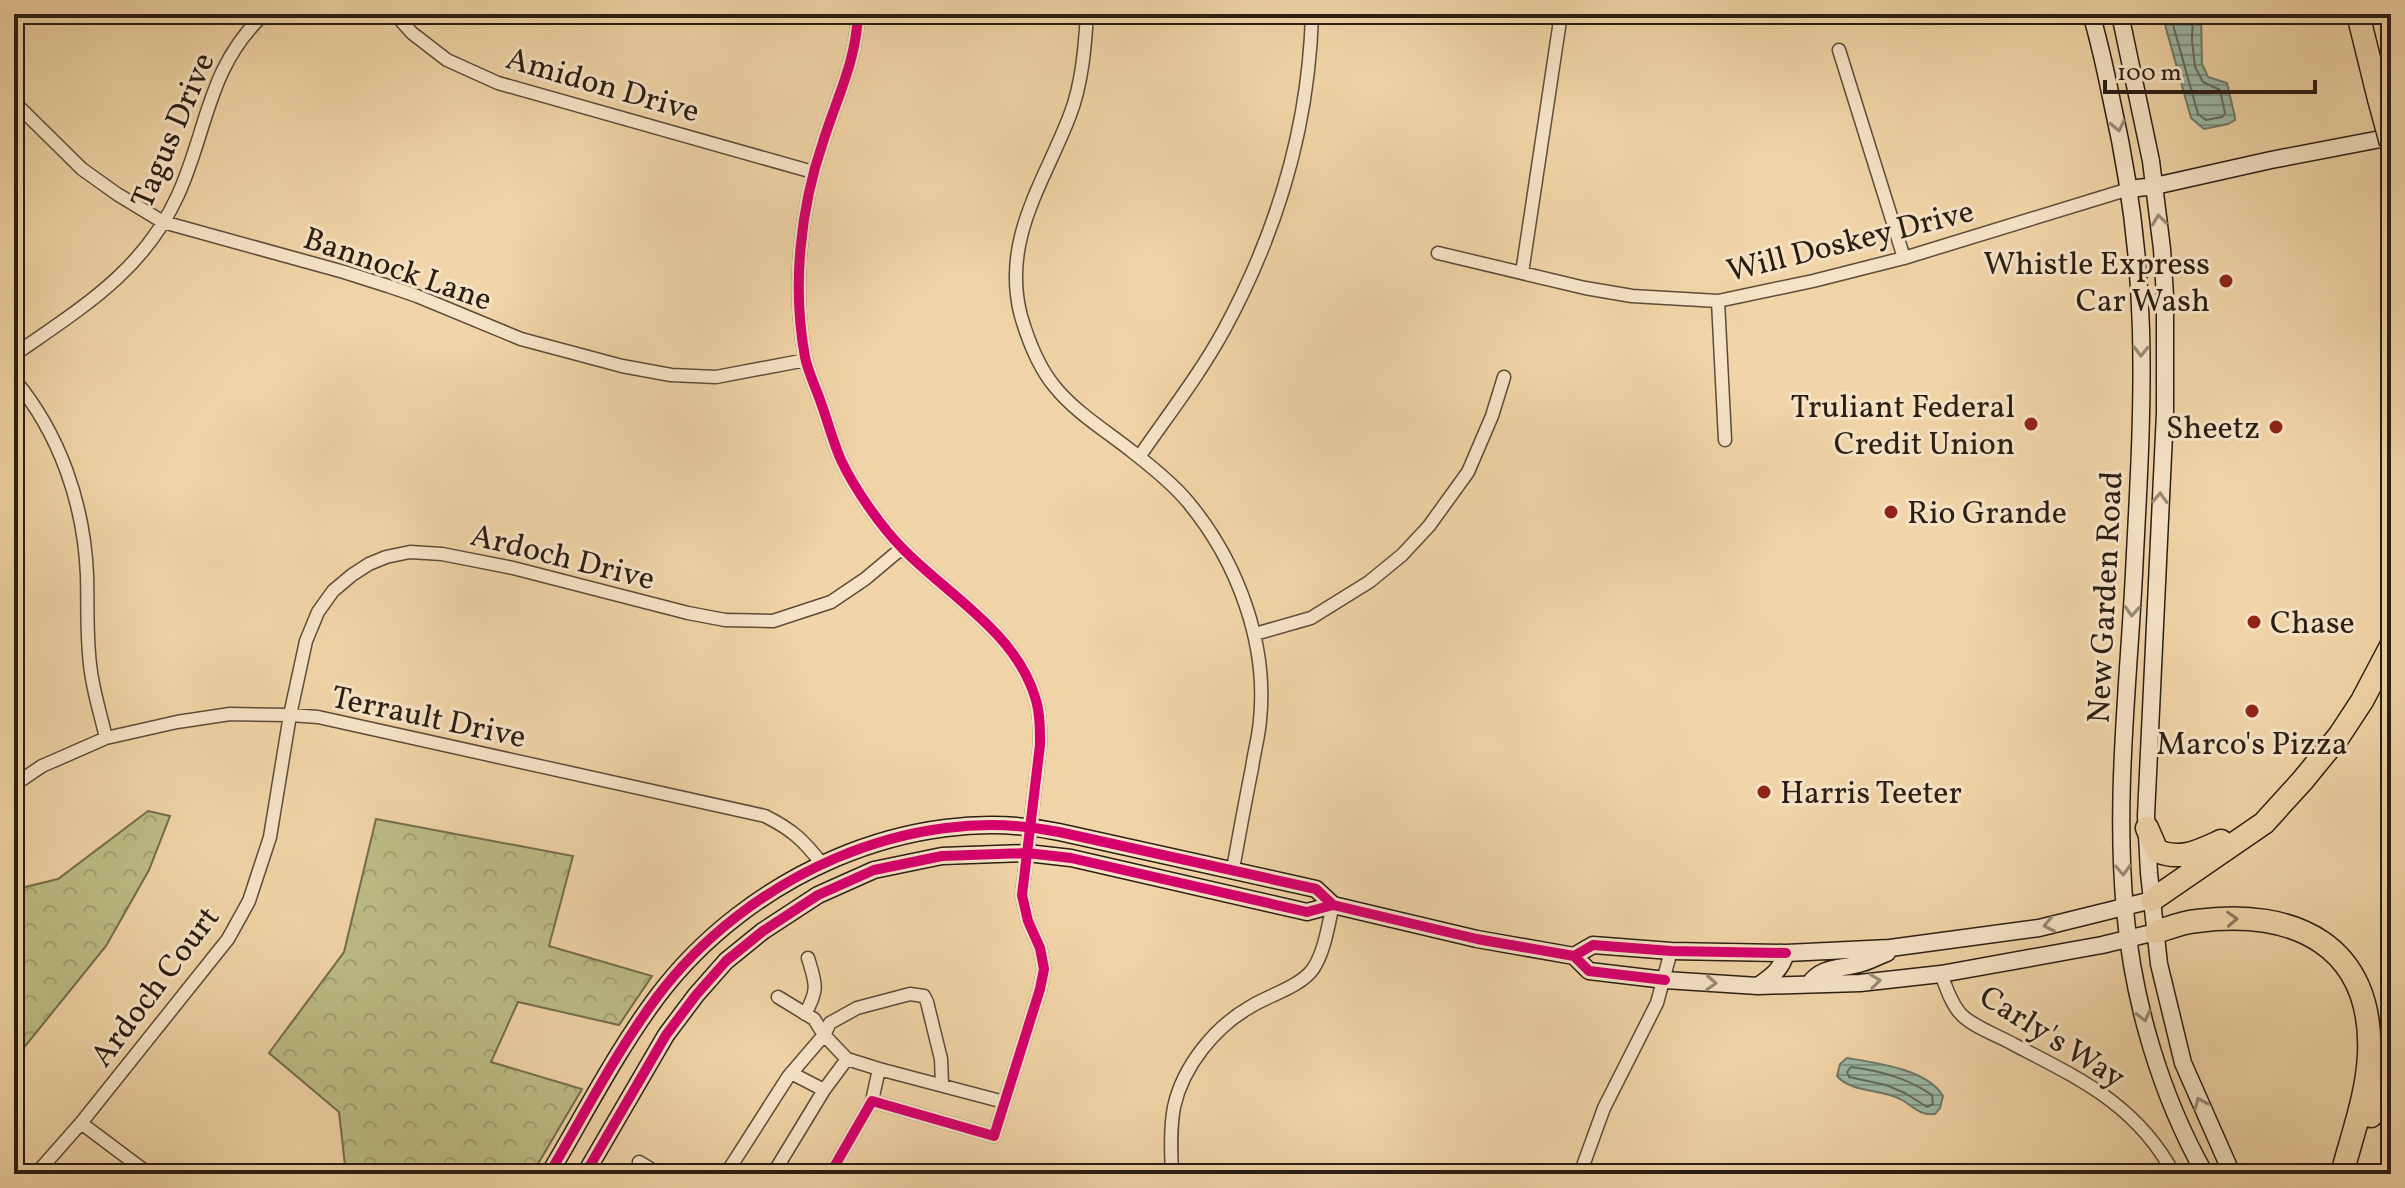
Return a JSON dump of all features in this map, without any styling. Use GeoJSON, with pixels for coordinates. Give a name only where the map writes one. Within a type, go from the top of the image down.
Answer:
{"type":"FeatureCollection","features":[{"type":"Feature","properties":{"kind":"highway"},"geometry":{"type":"LineString","coordinates":[[2358,14],[2391,143]]}},
{"type":"Feature","properties":{"kind":"highway"},"geometry":{"type":"LineString","coordinates":[[2152,900],[2264,823],[2339,736],[2362,701],[2391,646]]}},
{"type":"Feature","properties":{"kind":"highway"},"geometry":{"type":"LineString","coordinates":[[2147,828],[2157,851],[2173,856],[2188,856],[2249,833]]}},
{"type":"Feature","properties":{"kind":"highway"},"geometry":{"type":"LineString","coordinates":[[2156,932],[2196,921],[2247,918],[2286,924],[2321,941],[2344,964],[2362,999],[2368,1025],[2369,1052],[2362,1104],[2342,1174]]}},
{"type":"Feature","properties":{"kind":"highway"},"geometry":{"type":"LineString","coordinates":[[2353,1174],[2391,1048]]}},
{"type":"Feature","properties":{"kind":"street","name":"Tagus Drive"},"geometry":{"type":"LineString","coordinates":[[14,355],[104,291],[133,263],[179,194],[217,80],[231,54],[264,14]]}},
{"type":"Feature","properties":{"kind":"street","name":"Amidon Drive"},"geometry":{"type":"LineString","coordinates":[[395,14],[412,33],[447,60],[498,83],[813,172]]}},
{"type":"Feature","properties":{"kind":"street"},"geometry":{"type":"LineString","coordinates":[[858,14],[852,60],[813,172],[804,224],[799,281],[800,322],[806,360],[842,461],[869,506],[902,548],[991,628],[1012,653],[1035,695],[1040,745],[1022,895],[1044,969],[994,1136],[872,1101]]}},
{"type":"Feature","properties":{"kind":"street"},"geometry":{"type":"LineString","coordinates":[[1087,14],[1081,70],[1071,113],[1019,239],[1016,288],[1034,351],[1055,387],[1187,500],[1234,575],[1255,634],[1260,720],[1233,869]]}},
{"type":"Feature","properties":{"kind":"street"},"geometry":{"type":"LineString","coordinates":[[1139,457],[1223,331],[1252,274],[1274,220],[1303,110],[1311,51],[1312,14]]}},
{"type":"Feature","properties":{"kind":"street"},"geometry":{"type":"LineString","coordinates":[[1522,273],[1561,14]]}},
{"type":"Feature","properties":{"kind":"street","name":"New Garden Road"},"geometry":{"type":"LineString","coordinates":[[2091,14],[2129,189],[2142,331],[2138,504],[2123,782],[2122,871],[2128,939],[2153,1053],[2172,1104],[2205,1174]]}},
{"type":"Feature","properties":{"kind":"street","name":"New Garden Road"},"geometry":{"type":"LineString","coordinates":[[2120,14],[2149,145],[2165,296],[2166,375],[2147,828],[2152,900],[2159,964],[2183,1063],[2232,1174]]}},
{"type":"Feature","properties":{"kind":"street"},"geometry":{"type":"LineString","coordinates":[[1839,50],[1904,258]]}},
{"type":"Feature","properties":{"kind":"street","name":"Bannock Lane"},"geometry":{"type":"LineString","coordinates":[[14,102],[82,169],[163,222],[373,281],[521,339],[654,373],[716,377],[806,360]]}},
{"type":"Feature","properties":{"kind":"street"},"geometry":{"type":"LineString","coordinates":[[2129,189],[2391,137]]}},
{"type":"Feature","properties":{"kind":"street","name":"Will Doskey Drive"},"geometry":{"type":"LineString","coordinates":[[1438,253],[1632,296],[1718,301],[1904,258],[2129,189]]}},
{"type":"Feature","properties":{"kind":"street"},"geometry":{"type":"LineString","coordinates":[[1718,301],[1725,440]]}},
{"type":"Feature","properties":{"kind":"street"},"geometry":{"type":"LineString","coordinates":[[1255,634],[1311,618],[1369,582],[1402,555],[1429,526],[1468,472],[1492,416],[1504,377]]}},
{"type":"Feature","properties":{"kind":"street"},"geometry":{"type":"LineString","coordinates":[[14,379],[30,398],[53,437],[73,488],[84,532],[91,673],[106,738]]}},
{"type":"Feature","properties":{"kind":"street","name":"Ardoch Drive"},"geometry":{"type":"LineString","coordinates":[[290,715],[306,641],[318,612],[333,591],[352,575],[386,557],[410,552],[442,554],[513,568],[688,613],[725,620],[773,621],[831,602],[902,548]]}},
{"type":"Feature","properties":{"kind":"street","name":"Terrault Drive"},"geometry":{"type":"LineString","coordinates":[[14,785],[42,766],[106,738],[177,722],[230,714],[318,717],[765,816],[803,840],[823,865]]}},
{"type":"Feature","properties":{"kind":"street","name":"Ardoch Court"},"geometry":{"type":"LineString","coordinates":[[36,1174],[81,1123],[228,939],[249,901],[270,837],[290,715]]}},
{"type":"Feature","properties":{"kind":"street"},"geometry":{"type":"LineString","coordinates":[[549,1174],[628,1041],[687,962],[721,929],[756,904],[823,865],[869,846],[912,834],[971,825],[1029,826],[1316,889],[1333,905]]}},
{"type":"Feature","properties":{"kind":"street"},"geometry":{"type":"LineString","coordinates":[[585,1174],[666,1035],[726,961],[763,931],[818,895],[874,870],[942,856],[1027,853],[1071,858],[1307,912],[1333,905],[1477,939],[1574,956],[1589,971],[1758,986],[1860,983],[1941,974],[2156,932]]}},
{"type":"Feature","properties":{"kind":"street"},"geometry":{"type":"LineString","coordinates":[[1574,956],[1593,945],[1671,951],[1786,953],[1904,946],[2039,928],[2152,900]]}},
{"type":"Feature","properties":{"kind":"street"},"geometry":{"type":"LineString","coordinates":[[1172,1174],[1174,1106],[1195,1060],[1209,1041],[1237,1015],[1310,973],[1321,950],[1333,905]]}},
{"type":"Feature","properties":{"kind":"street"},"geometry":{"type":"LineString","coordinates":[[1809,984],[1827,969],[1861,964],[1904,946]]}},
{"type":"Feature","properties":{"kind":"street"},"geometry":{"type":"LineString","coordinates":[[1580,1174],[1604,1108],[1657,1003],[1671,951]]}},
{"type":"Feature","properties":{"kind":"street"},"geometry":{"type":"LineString","coordinates":[[1758,986],[1782,967],[1786,953]]}},
{"type":"Feature","properties":{"kind":"street"},"geometry":{"type":"LineString","coordinates":[[805,1014],[817,987],[808,958]]}},
{"type":"Feature","properties":{"kind":"street","name":"Carly's Way"},"geometry":{"type":"LineString","coordinates":[[1941,974],[1961,1015],[2079,1078],[2114,1101],[2159,1148],[2174,1174]]}},
{"type":"Feature","properties":{"kind":"street"},"geometry":{"type":"LineString","coordinates":[[726,1174],[791,1073],[824,1035],[830,1023],[857,1008],[910,994],[924,996],[941,1059],[942,1084]]}},
{"type":"Feature","properties":{"kind":"street"},"geometry":{"type":"LineString","coordinates":[[778,997],[814,1019],[824,1035],[847,1059],[1004,1102]]}},
{"type":"Feature","properties":{"kind":"street"},"geometry":{"type":"LineString","coordinates":[[773,1174],[824,1090],[847,1059]]}},
{"type":"Feature","properties":{"kind":"street"},"geometry":{"type":"LineString","coordinates":[[830,1174],[872,1101],[879,1069]]}},
{"type":"Feature","properties":{"kind":"street"},"geometry":{"type":"LineString","coordinates":[[791,1073],[824,1090]]}},
{"type":"Feature","properties":{"kind":"street"},"geometry":{"type":"LineString","coordinates":[[81,1123],[149,1174]]}},
{"type":"Feature","properties":{"kind":"street"},"geometry":{"type":"LineString","coordinates":[[639,1162],[659,1174]]}},
{"type":"Feature","properties":{"kind":"green space"},"geometry":{"type":"Polygon","coordinates":[[[148,811],[170,816],[149,870],[106,946],[14,1060],[14,893],[21,888],[58,879],[148,811]]]}},
{"type":"Feature","properties":{"kind":"green space"},"geometry":{"type":"Polygon","coordinates":[[[376,819],[573,856],[549,946],[652,976],[619,1025],[518,1002],[491,1062],[582,1089],[532,1174],[346,1174],[339,1112],[269,1053],[344,952],[376,819]]]}},
{"type":"Feature","properties":{"kind":"water"},"geometry":{"type":"Polygon","coordinates":[[[2162,14],[2201,14],[2202,64],[2208,77],[2227,83],[2235,120],[2204,129],[2191,118],[2162,14]]]}},
{"type":"Feature","properties":{"kind":"water"},"geometry":{"type":"Polygon","coordinates":[[[1847,1058],[1900,1069],[1925,1079],[1943,1096],[1940,1108],[1935,1114],[1925,1114],[1894,1096],[1851,1086],[1837,1076],[1840,1064],[1847,1058]]]}},
{"type":"Feature","properties":{"kind":"cycle path"},"geometry":{"type":"LineString","coordinates":[[830,1174],[872,1101],[994,1136],[1044,969],[1022,895],[1040,745],[1035,697],[1025,674],[996,634],[903,549],[869,507],[841,460],[805,357],[799,303],[804,221],[815,168],[850,64],[858,14]]}},
{"type":"Feature","properties":{"kind":"cycle path"},"geometry":{"type":"LineString","coordinates":[[549,1174],[614,1062],[657,997],[694,954],[736,917],[784,884],[836,858],[890,839],[946,828],[1003,825],[1059,832],[1316,889],[1333,905],[1477,939],[1574,956],[1589,971],[1665,980]]}},
{"type":"Feature","properties":{"kind":"cycle path"},"geometry":{"type":"LineString","coordinates":[[585,1174],[666,1035],[726,961],[763,931],[818,895],[874,870],[942,856],[1027,853],[1071,858],[1307,912],[1333,905]]}},
{"type":"Feature","properties":{"kind":"cycle path"},"geometry":{"type":"LineString","coordinates":[[1574,956],[1593,945],[1671,951],[1786,953]]}},
{"type":"Feature","properties":{"kind":"place","name":"Whistle Express Car Wash"},"geometry":{"type":"Point","coordinates":[2226,281]}},
{"type":"Feature","properties":{"kind":"place","name":"Truliant Federal Credit Union"},"geometry":{"type":"Point","coordinates":[2031,424]}},
{"type":"Feature","properties":{"kind":"place","name":"Sheetz"},"geometry":{"type":"Point","coordinates":[2276,427]}},
{"type":"Feature","properties":{"kind":"place","name":"Rio Grande"},"geometry":{"type":"Point","coordinates":[1891,512]}},
{"type":"Feature","properties":{"kind":"place","name":"Chase"},"geometry":{"type":"Point","coordinates":[2254,622]}},
{"type":"Feature","properties":{"kind":"place","name":"Marco's Pizza"},"geometry":{"type":"Point","coordinates":[2252,711]}},
{"type":"Feature","properties":{"kind":"place","name":"Harris Teeter"},"geometry":{"type":"Point","coordinates":[1764,792]}}]}
